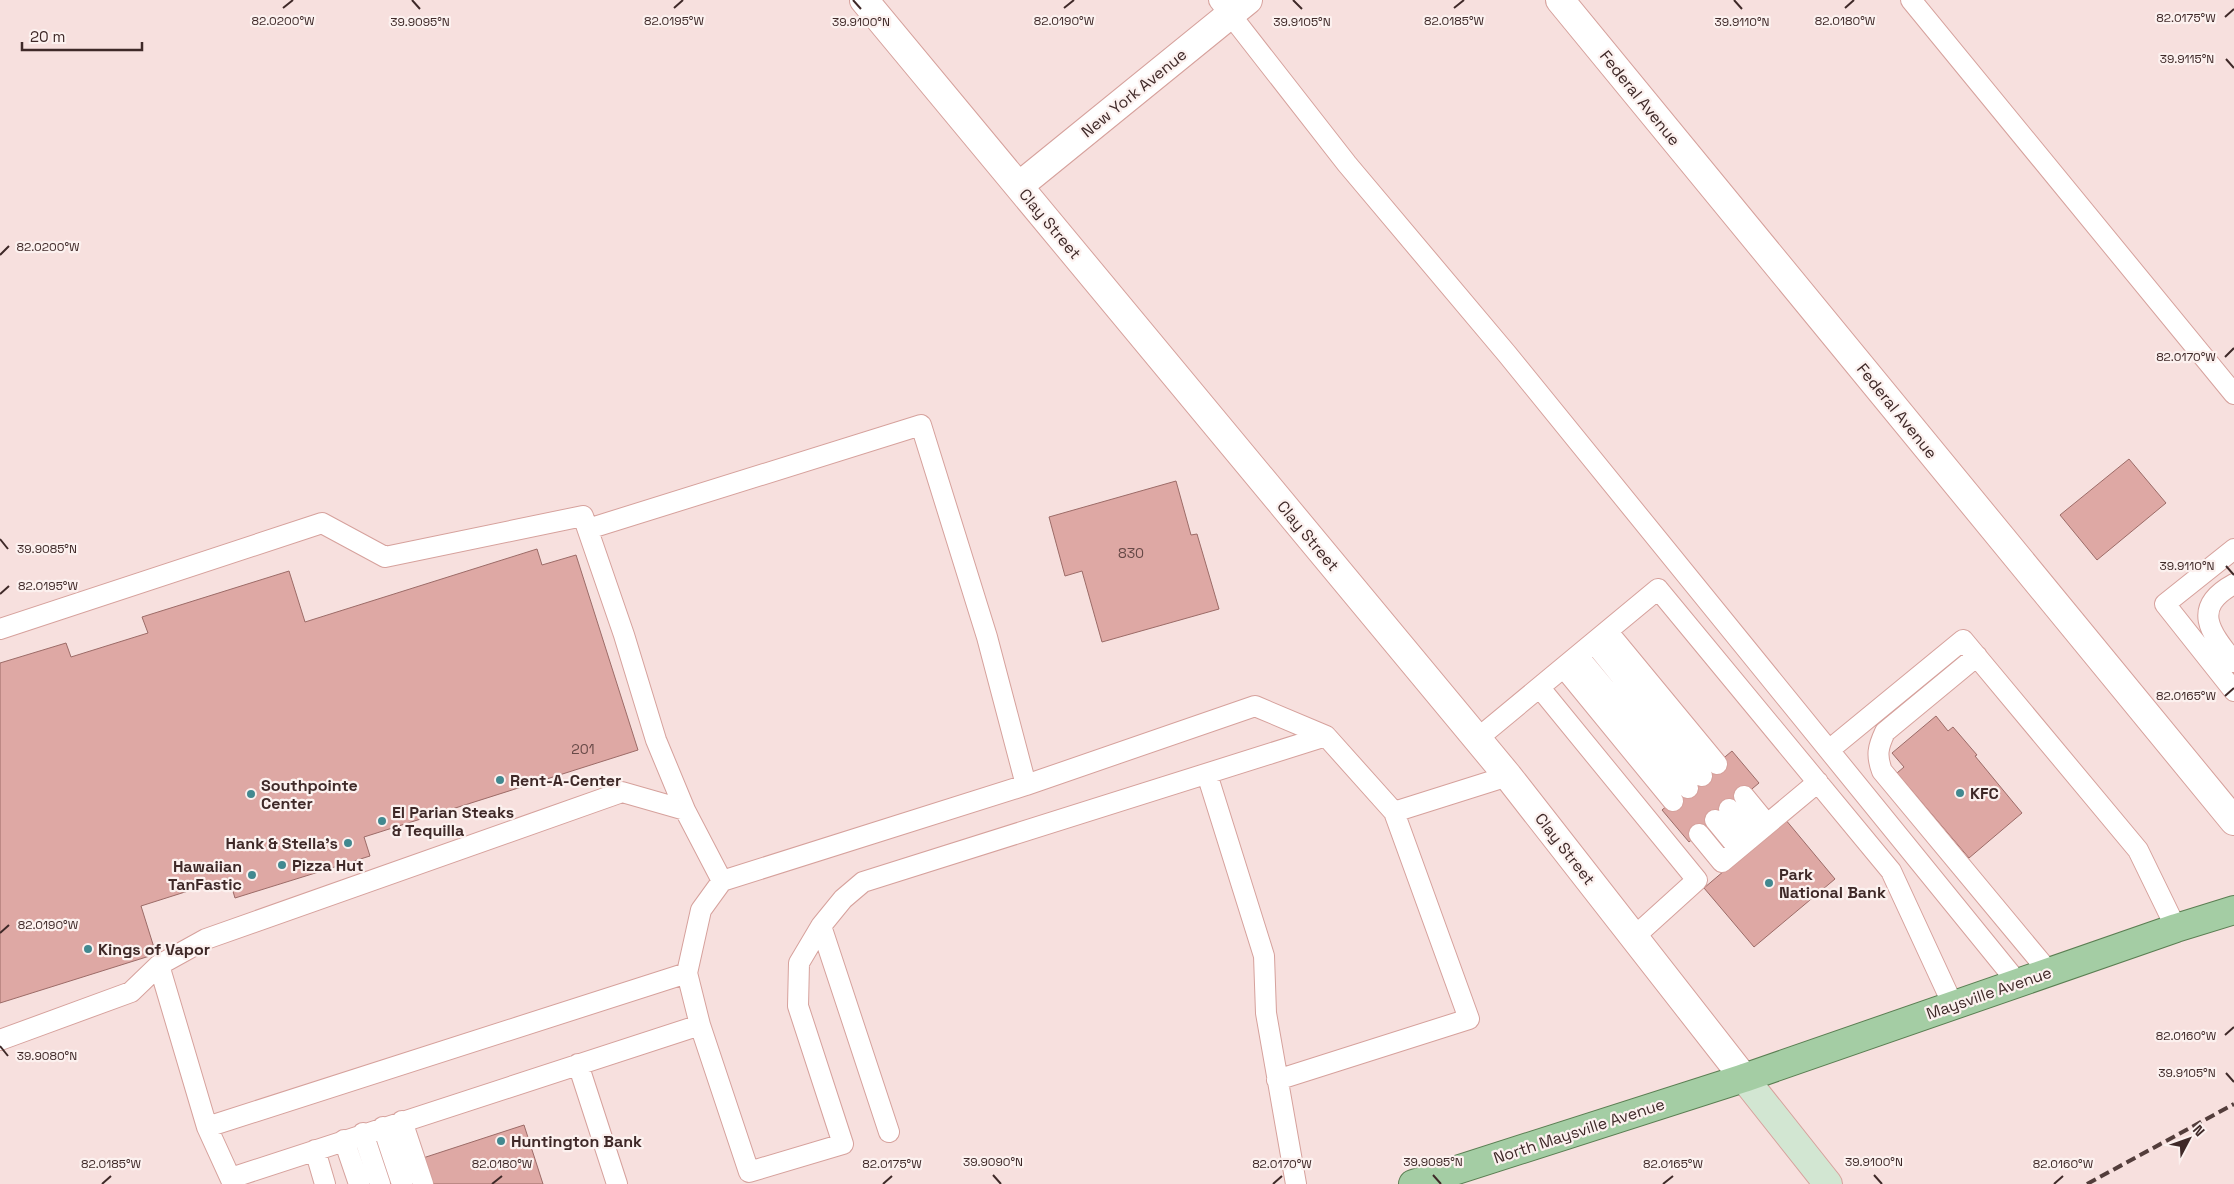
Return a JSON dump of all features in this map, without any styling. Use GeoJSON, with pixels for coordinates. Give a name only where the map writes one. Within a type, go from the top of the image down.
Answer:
{"type":"FeatureCollection","features":[{"type":"Feature","properties":{"kind":"main road","name":"Maysville Avenue"},"geometry":{"type":"LineString","coordinates":[[1744,1078],[2176,928],[2234,910]]}},
{"type":"Feature","properties":{"kind":"main road","name":"North Maysville Avenue"},"geometry":{"type":"LineString","coordinates":[[1413,1184],[1744,1078]]}},
{"type":"Feature","properties":{"kind":"main road"},"geometry":{"type":"LineString","coordinates":[[1744,1078],[1828,1184]]}},
{"type":"Feature","properties":{"kind":"street","name":"Clay Street"},"geometry":{"type":"LineString","coordinates":[[864,0],[1508,776],[1744,1078]]}},
{"type":"Feature","properties":{"kind":"street","name":"Federal Avenue"},"geometry":{"type":"LineString","coordinates":[[1560,0],[2234,821]]}},
{"type":"Feature","properties":{"kind":"street","name":"New York Avenue"},"geometry":{"type":"LineString","coordinates":[[1019,186],[1233,5]]}},
{"type":"Feature","properties":{"kind":"lane"},"geometry":{"type":"LineString","coordinates":[[1911,0],[2234,394]]}},
{"type":"Feature","properties":{"kind":"lane"},"geometry":{"type":"LineString","coordinates":[[1233,5],[1346,164],[1507,354],[2018,983]]}},
{"type":"Feature","properties":{"kind":"lane"},"geometry":{"type":"LineString","coordinates":[[588,529],[921,426],[987,638],[1026,785]]}},
{"type":"Feature","properties":{"kind":"lane"},"geometry":{"type":"LineString","coordinates":[[0,630],[322,523],[385,557],[584,516],[656,740],[685,810],[722,881]]}},
{"type":"Feature","properties":{"kind":"lane"},"geometry":{"type":"LineString","coordinates":[[2234,549],[2165,604],[2234,691]]}},
{"type":"Feature","properties":{"kind":"lane"},"geometry":{"type":"LineString","coordinates":[[2234,584],[2211,603],[2208,618],[2213,636],[2234,662]]}},
{"type":"Feature","properties":{"kind":"lane"},"geometry":{"type":"LineString","coordinates":[[1477,739],[1658,590],[1891,871],[1953,1005]]}},
{"type":"Feature","properties":{"kind":"lane"},"geometry":{"type":"LineString","coordinates":[[1571,662],[1702,776],[1601,638]]}},
{"type":"Feature","properties":{"kind":"lane"},"geometry":{"type":"LineString","coordinates":[[1829,750],[1963,640],[2138,850],[2176,928]]}},
{"type":"Feature","properties":{"kind":"lane"},"geometry":{"type":"LineString","coordinates":[[1977,656],[1885,732],[1878,746],[1877,758],[1882,771],[2049,972]]}},
{"type":"Feature","properties":{"kind":"lane"},"geometry":{"type":"LineString","coordinates":[[1571,662],[1673,801]]}},
{"type":"Feature","properties":{"kind":"lane"},"geometry":{"type":"LineString","coordinates":[[1540,688],[1697,880],[1634,937]]}},
{"type":"Feature","properties":{"kind":"lane"},"geometry":{"type":"LineString","coordinates":[[1277,1080],[1469,1019],[1394,812],[1326,736],[1255,706],[1026,785],[722,881],[701,910],[687,973],[700,1025],[750,1180],[843,1144],[798,1006],[799,963],[821,926],[843,899],[863,882],[1326,736]]}},
{"type":"Feature","properties":{"kind":"lane"},"geometry":{"type":"LineString","coordinates":[[1207,774],[1264,956],[1266,1013],[1296,1184]]}},
{"type":"Feature","properties":{"kind":"lane"},"geometry":{"type":"LineString","coordinates":[[1394,812],[1508,776]]}},
{"type":"Feature","properties":{"kind":"lane"},"geometry":{"type":"LineString","coordinates":[[1699,834],[1722,862],[1818,782]]}},
{"type":"Feature","properties":{"kind":"lane"},"geometry":{"type":"LineString","coordinates":[[0,1040],[131,992],[159,965],[206,939],[622,792],[685,810]]}},
{"type":"Feature","properties":{"kind":"lane"},"geometry":{"type":"LineString","coordinates":[[1744,796],[1767,824]]}},
{"type":"Feature","properties":{"kind":"lane"},"geometry":{"type":"LineString","coordinates":[[1722,814],[1745,843]]}},
{"type":"Feature","properties":{"kind":"lane"},"geometry":{"type":"LineString","coordinates":[[821,926],[889,1132]]}},
{"type":"Feature","properties":{"kind":"lane"},"geometry":{"type":"LineString","coordinates":[[159,965],[207,1127],[232,1181],[344,1140],[700,1025]]}},
{"type":"Feature","properties":{"kind":"lane"},"geometry":{"type":"LineString","coordinates":[[207,1127],[687,973]]}},
{"type":"Feature","properties":{"kind":"lane"},"geometry":{"type":"LineString","coordinates":[[578,1064],[617,1184]]}},
{"type":"Feature","properties":{"kind":"lane"},"geometry":{"type":"LineString","coordinates":[[402,1121],[423,1184]]}},
{"type":"Feature","properties":{"kind":"lane"},"geometry":{"type":"LineString","coordinates":[[383,1127],[402,1184]]}},
{"type":"Feature","properties":{"kind":"lane"},"geometry":{"type":"LineString","coordinates":[[363,1134],[380,1184]]}},
{"type":"Feature","properties":{"kind":"lane"},"geometry":{"type":"LineString","coordinates":[[344,1140],[359,1184]]}},
{"type":"Feature","properties":{"kind":"lane"},"geometry":{"type":"LineString","coordinates":[[315,1150],[325,1184]]}},
{"type":"Feature","properties":{"kind":"building"},"geometry":{"type":"Polygon","coordinates":[[[2129,459],[2166,503],[2097,560],[2060,515],[2129,459]]]}},
{"type":"Feature","properties":{"kind":"building"},"geometry":{"type":"Polygon","coordinates":[[[1176,481],[1191,535],[1197,534],[1219,609],[1102,642],[1082,571],[1065,576],[1049,517],[1176,481]]]}},
{"type":"Feature","properties":{"kind":"building","name":"Southpointe Center"},"geometry":{"type":"Polygon","coordinates":[[[537,549],[542,565],[576,555],[638,750],[364,837],[370,856],[235,898],[229,878],[141,906],[156,954],[0,1003],[0,663],[66,643],[71,657],[148,633],[142,617],[289,571],[305,622],[537,549]]]}},
{"type":"Feature","properties":{"kind":"building","name":"KFC"},"geometry":{"type":"Polygon","coordinates":[[[1936,716],[1948,731],[1953,727],[2022,813],[1969,858],[1897,773],[1904,767],[1892,753],[1936,716]]]}},
{"type":"Feature","properties":{"kind":"building"},"geometry":{"type":"Polygon","coordinates":[[[1732,751],[1759,783],[1689,842],[1662,810],[1732,751]]]}},
{"type":"Feature","properties":{"kind":"building","name":"Park National Bank"},"geometry":{"type":"Polygon","coordinates":[[[1785,819],[1835,879],[1754,947],[1704,888],[1785,819]]]}},
{"type":"Feature","properties":{"kind":"building","name":"Huntington Bank"},"geometry":{"type":"Polygon","coordinates":[[[524,1125],[543,1184],[431,1184],[423,1158],[524,1125]]]}},
{"type":"Feature","properties":{"kind":"railway"},"geometry":{"type":"LineString","coordinates":[[2087,1184],[2234,1104]]}},
{"type":"Feature","properties":{"kind":"place","name":"Rent-A-Center"},"geometry":{"type":"Point","coordinates":[500,780]}},
{"type":"Feature","properties":{"kind":"place","name":"KFC"},"geometry":{"type":"Point","coordinates":[1960,793]}},
{"type":"Feature","properties":{"kind":"place","name":"Southpointe Center"},"geometry":{"type":"Point","coordinates":[251,794]}},
{"type":"Feature","properties":{"kind":"place","name":"El Parian Steaks & Tequilla"},"geometry":{"type":"Point","coordinates":[382,821]}},
{"type":"Feature","properties":{"kind":"place","name":"Hank & Stella's"},"geometry":{"type":"Point","coordinates":[348,843]}},
{"type":"Feature","properties":{"kind":"place","name":"Pizza Hut"},"geometry":{"type":"Point","coordinates":[282,865]}},
{"type":"Feature","properties":{"kind":"place","name":"Hawaiian TanFastic"},"geometry":{"type":"Point","coordinates":[252,875]}},
{"type":"Feature","properties":{"kind":"place","name":"Park National Bank"},"geometry":{"type":"Point","coordinates":[1769,883]}},
{"type":"Feature","properties":{"kind":"place","name":"Kings of Vapor"},"geometry":{"type":"Point","coordinates":[88,949]}},
{"type":"Feature","properties":{"kind":"place","name":"Huntington Bank"},"geometry":{"type":"Point","coordinates":[501,1141]}}]}
